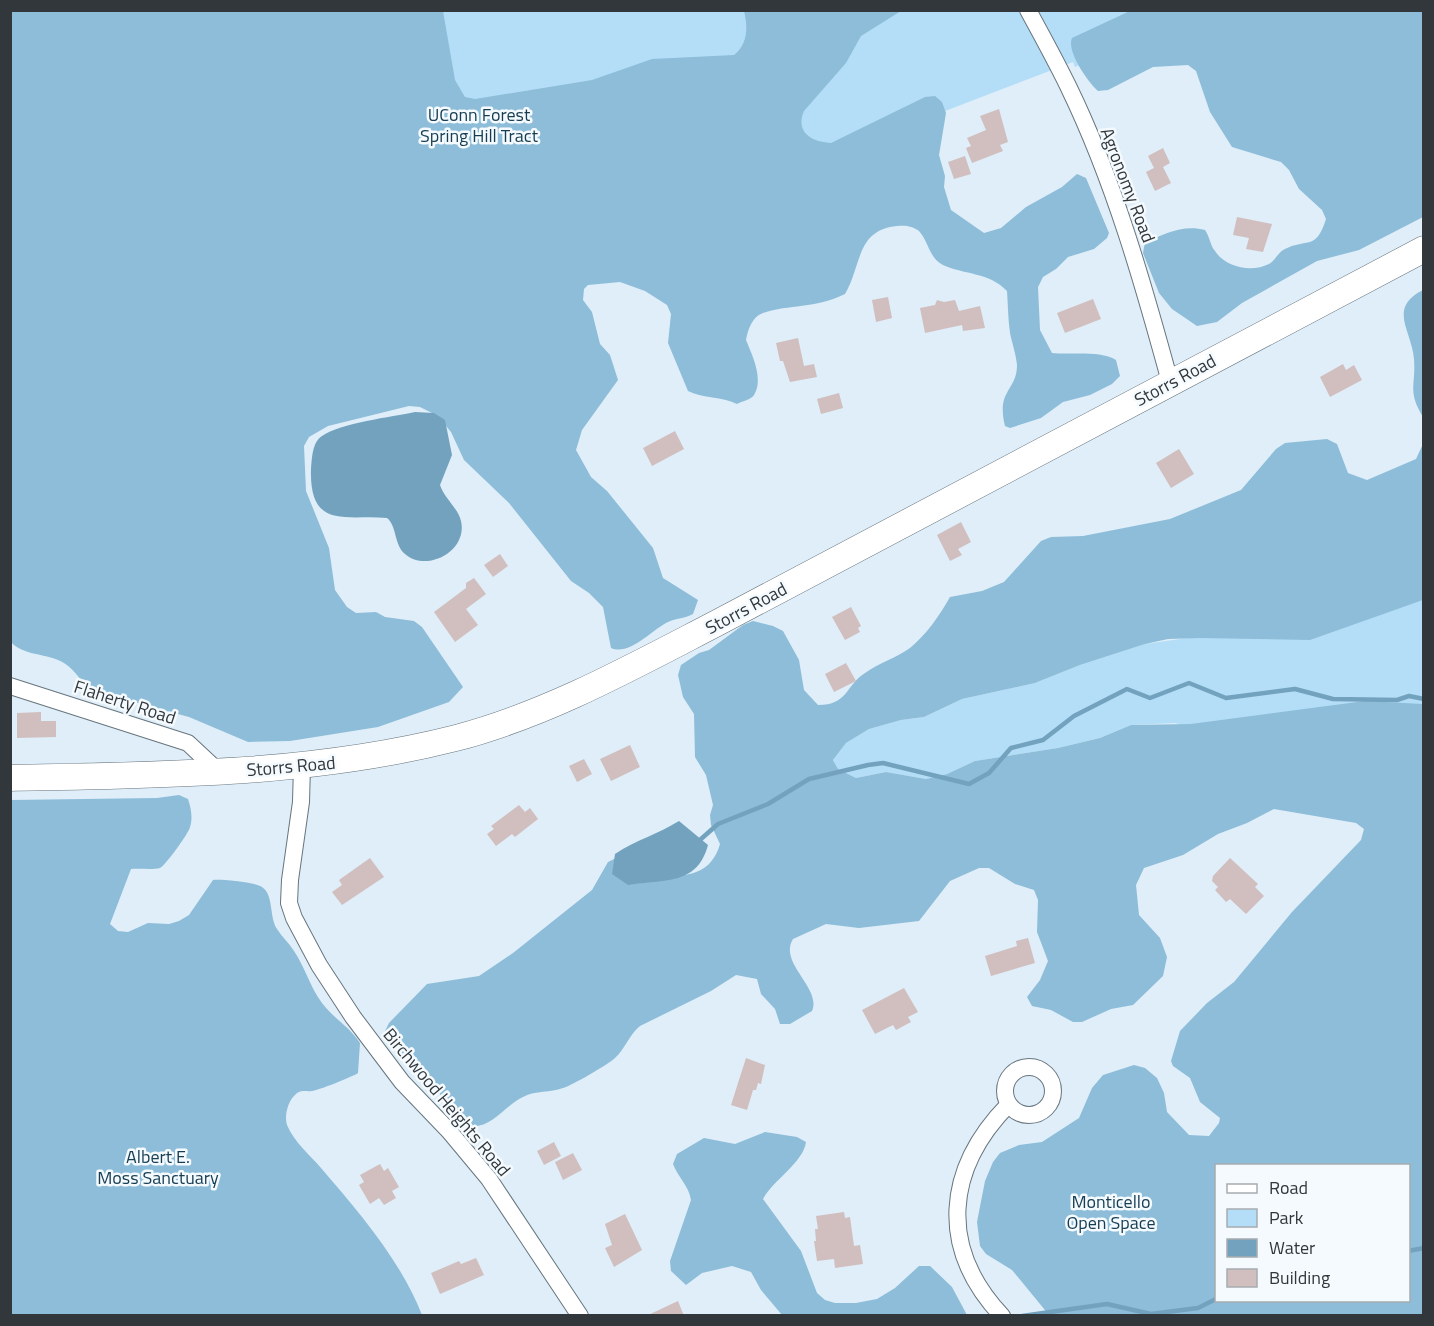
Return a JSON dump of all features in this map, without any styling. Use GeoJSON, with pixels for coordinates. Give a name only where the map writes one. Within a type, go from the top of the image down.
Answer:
{"type":"FeatureCollection","features":[{"type":"Feature","properties":{"kind":"main road","name":"Storrs Road"},"geometry":{"type":"LineString","coordinates":[[10,778],[168,776],[302,766],[359,758],[458,738],[528,713],[621,673],[1424,249]]}},
{"type":"Feature","properties":{"kind":"street","name":"Agronomy Road"},"geometry":{"type":"LineString","coordinates":[[1028,10],[1070,89],[1104,173],[1141,275],[1170,382]]}},
{"type":"Feature","properties":{"kind":"street","name":"Flaherty Road"},"geometry":{"type":"LineString","coordinates":[[10,686],[188,742],[219,772]]}},
{"type":"Feature","properties":{"kind":"street","name":"Birchwood Heights Road"},"geometry":{"type":"LineString","coordinates":[[302,766],[301,802],[290,880],[289,903],[294,918],[319,965],[353,1017],[402,1082],[449,1131],[489,1179],[580,1316]]}},
{"type":"Feature","properties":{"kind":"street"},"geometry":{"type":"LineString","coordinates":[[1002,1316],[984,1296],[966,1264],[958,1231],[958,1196],[970,1159],[984,1134],[1009,1104]]}},
{"type":"Feature","properties":{"kind":"green space"},"geometry":{"type":"Polygon","coordinates":[[[1132,10],[1423,11],[1423,217],[1359,250],[1317,261],[1242,303],[1217,322],[1197,326],[1172,309],[1159,293],[1143,253],[1145,242],[1167,233],[1197,228],[1205,230],[1213,249],[1225,261],[1239,267],[1262,267],[1273,261],[1285,249],[1314,240],[1326,219],[1322,210],[1299,189],[1289,170],[1281,162],[1232,147],[1210,112],[1196,71],[1188,65],[1153,67],[1108,90],[1098,91],[1094,87],[1075,58],[1071,44],[1072,38],[1132,10]]]}},
{"type":"Feature","properties":{"kind":"green space"},"geometry":{"type":"Polygon","coordinates":[[[10,11],[443,11],[455,80],[465,97],[475,99],[592,80],[652,59],[734,55],[742,46],[746,35],[744,11],[901,11],[861,36],[846,63],[804,111],[803,130],[817,141],[831,143],[925,97],[935,96],[942,102],[946,113],[939,155],[945,176],[944,187],[951,210],[984,233],[1001,228],[1026,207],[1062,187],[1077,174],[1086,178],[1109,233],[1107,238],[1094,249],[1068,257],[1056,269],[1043,277],[1038,287],[1040,330],[1052,353],[1094,354],[1109,357],[1116,360],[1120,376],[1112,384],[1090,395],[1063,402],[1041,418],[1010,428],[1005,426],[1003,405],[1014,380],[1017,365],[1010,333],[1007,291],[992,280],[938,262],[919,231],[909,226],[897,226],[874,234],[862,251],[845,294],[823,302],[773,310],[753,320],[746,340],[756,367],[757,389],[753,397],[737,404],[688,391],[668,343],[671,314],[667,305],[645,291],[620,282],[588,285],[584,289],[583,300],[592,312],[600,344],[610,355],[618,380],[582,430],[576,450],[591,477],[607,491],[653,548],[663,578],[698,600],[693,614],[666,623],[640,642],[625,649],[611,648],[603,607],[589,593],[571,581],[509,503],[464,460],[451,432],[438,416],[420,407],[409,406],[328,426],[309,437],[304,446],[306,491],[329,548],[335,590],[347,607],[356,613],[376,612],[385,617],[414,621],[422,627],[463,687],[449,702],[378,727],[290,741],[248,742],[189,717],[97,692],[87,686],[64,663],[51,657],[22,650],[11,642],[10,11]]]}},
{"type":"Feature","properties":{"kind":"green space","name":"UConn Forest Spring Hill Tract"},"geometry":{"type":"Polygon","coordinates":[[[166,11],[1201,11],[1075,67],[1073,62],[927,118],[467,242],[166,11]]]}},
{"type":"Feature","properties":{"kind":"green space"},"geometry":{"type":"Polygon","coordinates":[[[1423,290],[1423,417],[1415,400],[1414,359],[1404,321],[1404,312],[1406,304],[1412,297],[1423,290]]]}},
{"type":"Feature","properties":{"kind":"green space","name":"Monticello Open Space"},"geometry":{"type":"Polygon","coordinates":[[[1327,439],[1337,444],[1348,473],[1367,480],[1416,459],[1423,444],[1423,600],[1310,640],[1200,638],[1168,639],[1145,644],[1080,665],[1035,683],[962,699],[924,717],[901,720],[869,729],[846,743],[833,760],[838,769],[856,778],[886,772],[926,779],[947,774],[975,761],[1058,748],[1100,738],[1131,725],[1191,724],[1365,701],[1423,704],[1423,1315],[1049,1315],[1012,1270],[986,1254],[980,1246],[977,1222],[985,1181],[993,1162],[1000,1153],[1019,1145],[1042,1142],[1079,1118],[1092,1088],[1103,1075],[1134,1065],[1145,1068],[1157,1078],[1164,1093],[1167,1112],[1189,1135],[1209,1136],[1220,1118],[1200,1102],[1190,1078],[1173,1066],[1171,1061],[1180,1031],[1207,1003],[1234,982],[1292,912],[1361,840],[1364,829],[1356,823],[1274,809],[1218,834],[1183,855],[1144,868],[1136,885],[1139,915],[1160,938],[1167,957],[1163,976],[1133,1005],[1111,1009],[1082,1022],[1073,1022],[1051,1010],[1032,1006],[1027,997],[1040,980],[1048,961],[1037,932],[1038,900],[1034,890],[1015,884],[989,868],[979,868],[950,881],[919,921],[859,928],[826,924],[793,939],[790,948],[791,957],[811,993],[813,1002],[812,1011],[790,1024],[780,1024],[775,1009],[761,994],[757,979],[736,975],[711,991],[640,1026],[615,1058],[590,1074],[563,1088],[523,1097],[484,1124],[468,1126],[455,1120],[434,1086],[402,1056],[384,1033],[389,1023],[427,984],[479,976],[513,953],[592,890],[608,862],[618,857],[641,876],[677,876],[699,871],[715,857],[720,844],[711,825],[710,815],[713,805],[706,775],[695,757],[694,714],[683,697],[678,675],[681,665],[699,653],[709,650],[743,625],[753,621],[773,626],[783,631],[799,660],[804,690],[818,705],[835,702],[858,678],[905,652],[916,643],[942,611],[950,597],[982,591],[1004,582],[1041,541],[1051,537],[1083,536],[1170,519],[1241,490],[1276,449],[1285,443],[1327,439]]]}},
{"type":"Feature","properties":{"kind":"green space"},"geometry":{"type":"Polygon","coordinates":[[[1423,600],[1423,786],[1175,723],[1131,725],[1100,738],[1058,748],[975,761],[947,774],[926,779],[886,772],[856,778],[838,769],[833,760],[846,743],[869,729],[901,720],[924,717],[962,699],[1035,683],[1080,665],[1145,644],[1399,608],[1423,600]]]}},
{"type":"Feature","properties":{"kind":"green space","name":"Albert E. Moss Sanctuary"},"geometry":{"type":"Polygon","coordinates":[[[179,795],[188,799],[191,809],[189,830],[163,866],[153,869],[131,869],[110,924],[118,931],[128,932],[148,923],[169,924],[179,921],[189,915],[213,880],[252,884],[266,891],[275,924],[298,957],[318,997],[360,1043],[358,1073],[321,1089],[297,1093],[287,1109],[287,1125],[298,1143],[350,1202],[391,1256],[422,1315],[11,1315],[11,800],[157,798],[179,795]]]}},
{"type":"Feature","properties":{"kind":"green space"},"geometry":{"type":"Polygon","coordinates":[[[765,1132],[797,1137],[806,1142],[804,1150],[794,1164],[763,1199],[801,1251],[817,1293],[825,1300],[835,1303],[856,1303],[877,1299],[895,1288],[919,1266],[930,1266],[952,1287],[967,1315],[782,1315],[761,1290],[751,1272],[732,1266],[702,1273],[686,1285],[671,1271],[670,1261],[691,1200],[673,1164],[677,1154],[704,1138],[735,1144],[765,1132]]]}},
{"type":"Feature","properties":{"kind":"water"},"geometry":{"type":"Polygon","coordinates":[[[415,412],[434,413],[445,420],[452,455],[440,485],[457,512],[462,532],[452,550],[434,560],[424,561],[414,559],[401,550],[387,518],[333,515],[324,511],[316,502],[312,489],[313,451],[316,442],[322,436],[341,427],[415,412]]]}},
{"type":"Feature","properties":{"kind":"water"},"geometry":{"type":"Polygon","coordinates":[[[679,821],[708,845],[696,868],[687,874],[666,881],[628,885],[612,874],[615,854],[679,821]]]}},
{"type":"Feature","properties":{"kind":"building"},"geometry":{"type":"Polygon","coordinates":[[[999,109],[1008,142],[1000,145],[1003,151],[972,163],[966,148],[971,146],[967,138],[986,130],[980,116],[999,109]]]}},
{"type":"Feature","properties":{"kind":"building"},"geometry":{"type":"Polygon","coordinates":[[[1163,148],[1170,163],[1163,167],[1171,183],[1155,191],[1146,172],[1154,168],[1148,156],[1163,148]]]}},
{"type":"Feature","properties":{"kind":"building"},"geometry":{"type":"Polygon","coordinates":[[[965,156],[971,174],[954,179],[948,162],[965,156]]]}},
{"type":"Feature","properties":{"kind":"building"},"geometry":{"type":"Polygon","coordinates":[[[1237,217],[1272,224],[1263,252],[1246,249],[1249,238],[1233,235],[1237,217]]]}},
{"type":"Feature","properties":{"kind":"building"},"geometry":{"type":"Polygon","coordinates":[[[888,297],[892,318],[876,322],[872,300],[888,297]]]}},
{"type":"Feature","properties":{"kind":"building"},"geometry":{"type":"Polygon","coordinates":[[[1093,299],[1101,319],[1065,333],[1057,313],[1093,299]]]}},
{"type":"Feature","properties":{"kind":"building"},"geometry":{"type":"Polygon","coordinates":[[[937,300],[944,302],[955,300],[959,311],[980,306],[985,328],[963,331],[962,325],[925,333],[920,308],[935,305],[937,300]]]}},
{"type":"Feature","properties":{"kind":"building"},"geometry":{"type":"Polygon","coordinates":[[[798,338],[804,366],[814,364],[817,377],[790,382],[783,361],[780,361],[776,343],[798,338]]]}},
{"type":"Feature","properties":{"kind":"building"},"geometry":{"type":"Polygon","coordinates":[[[1343,364],[1346,370],[1354,365],[1362,380],[1330,397],[1320,377],[1343,364]]]}},
{"type":"Feature","properties":{"kind":"building"},"geometry":{"type":"Polygon","coordinates":[[[839,393],[843,408],[821,414],[817,399],[839,393]]]}},
{"type":"Feature","properties":{"kind":"building"},"geometry":{"type":"Polygon","coordinates":[[[675,431],[684,449],[652,466],[643,448],[675,431]]]}},
{"type":"Feature","properties":{"kind":"building"},"geometry":{"type":"Polygon","coordinates":[[[1179,449],[1194,474],[1171,488],[1156,463],[1179,449]]]}},
{"type":"Feature","properties":{"kind":"building"},"geometry":{"type":"Polygon","coordinates":[[[961,522],[971,542],[958,549],[962,555],[950,561],[937,535],[961,522]]]}},
{"type":"Feature","properties":{"kind":"building"},"geometry":{"type":"Polygon","coordinates":[[[500,554],[508,566],[493,577],[484,565],[500,554]]]}},
{"type":"Feature","properties":{"kind":"building"},"geometry":{"type":"Polygon","coordinates":[[[474,578],[486,594],[466,609],[478,625],[455,642],[434,612],[466,588],[466,583],[474,578]]]}},
{"type":"Feature","properties":{"kind":"building"},"geometry":{"type":"Polygon","coordinates":[[[851,607],[861,626],[858,628],[860,632],[845,640],[832,617],[851,607]]]}},
{"type":"Feature","properties":{"kind":"building"},"geometry":{"type":"Polygon","coordinates":[[[846,663],[856,681],[834,692],[825,674],[846,663]]]}},
{"type":"Feature","properties":{"kind":"building"},"geometry":{"type":"Polygon","coordinates":[[[41,712],[41,721],[56,721],[56,737],[17,738],[17,713],[41,712]]]}},
{"type":"Feature","properties":{"kind":"building"},"geometry":{"type":"Polygon","coordinates":[[[630,745],[640,767],[611,781],[600,759],[630,745]]]}},
{"type":"Feature","properties":{"kind":"building"},"geometry":{"type":"Polygon","coordinates":[[[584,759],[592,774],[577,782],[569,766],[584,759]]]}},
{"type":"Feature","properties":{"kind":"building"},"geometry":{"type":"Polygon","coordinates":[[[519,805],[525,812],[530,808],[538,819],[515,837],[512,834],[496,846],[487,834],[494,829],[491,826],[519,805]]]}},
{"type":"Feature","properties":{"kind":"building"},"geometry":{"type":"Polygon","coordinates":[[[370,858],[384,877],[342,905],[332,892],[342,885],[339,880],[370,858]]]}},
{"type":"Feature","properties":{"kind":"building"},"geometry":{"type":"Polygon","coordinates":[[[1230,858],[1258,884],[1255,887],[1264,896],[1246,914],[1230,899],[1226,902],[1215,890],[1218,887],[1212,881],[1213,876],[1230,858]]]}},
{"type":"Feature","properties":{"kind":"building"},"geometry":{"type":"Polygon","coordinates":[[[1028,938],[1035,963],[991,976],[985,956],[1017,946],[1016,941],[1028,938]]]}},
{"type":"Feature","properties":{"kind":"building"},"geometry":{"type":"Polygon","coordinates":[[[904,988],[918,1012],[908,1017],[911,1022],[896,1030],[893,1025],[875,1034],[862,1010],[904,988]]]}},
{"type":"Feature","properties":{"kind":"building"},"geometry":{"type":"Polygon","coordinates":[[[746,1058],[765,1065],[761,1084],[758,1083],[756,1090],[753,1090],[747,1110],[731,1105],[746,1058]]]}},
{"type":"Feature","properties":{"kind":"building"},"geometry":{"type":"Polygon","coordinates":[[[554,1142],[561,1156],[544,1165],[537,1151],[554,1142]]]}},
{"type":"Feature","properties":{"kind":"building"},"geometry":{"type":"Polygon","coordinates":[[[573,1153],[582,1170],[563,1180],[555,1162],[573,1153]]]}},
{"type":"Feature","properties":{"kind":"building"},"geometry":{"type":"Polygon","coordinates":[[[380,1164],[384,1171],[388,1168],[399,1187],[392,1191],[396,1198],[384,1205],[379,1198],[370,1204],[359,1185],[364,1182],[360,1175],[380,1164]]]}},
{"type":"Feature","properties":{"kind":"building"},"geometry":{"type":"Polygon","coordinates":[[[844,1212],[845,1218],[850,1217],[854,1246],[860,1245],[863,1264],[835,1268],[834,1259],[817,1261],[814,1241],[816,1241],[815,1229],[818,1229],[816,1216],[844,1212]]]}},
{"type":"Feature","properties":{"kind":"building"},"geometry":{"type":"Polygon","coordinates":[[[625,1214],[642,1250],[614,1267],[605,1248],[612,1245],[605,1224],[625,1214]]]}},
{"type":"Feature","properties":{"kind":"building"},"geometry":{"type":"Polygon","coordinates":[[[476,1258],[484,1275],[440,1294],[431,1273],[459,1261],[461,1264],[476,1258]]]}},
{"type":"Feature","properties":{"kind":"building"},"geometry":{"type":"Polygon","coordinates":[[[678,1301],[684,1316],[646,1316],[678,1301]]]}},
{"type":"Feature","properties":{"kind":"waterway"},"geometry":{"type":"LineString","coordinates":[[701,839],[718,824],[768,804],[809,779],[868,765],[883,763],[969,784],[989,773],[1011,748],[1043,740],[1074,716],[1127,689],[1150,698],[1189,683],[1226,698],[1295,689],[1333,699],[1397,700],[1409,696],[1424,699]]}},
{"type":"Feature","properties":{"kind":"waterway"},"geometry":{"type":"LineString","coordinates":[[1410,1251],[1424,1248]]}},
{"type":"Feature","properties":{"kind":"waterway"},"geometry":{"type":"LineString","coordinates":[[1022,1316],[1107,1304],[1151,1314],[1198,1308],[1215,1300]]}}]}
